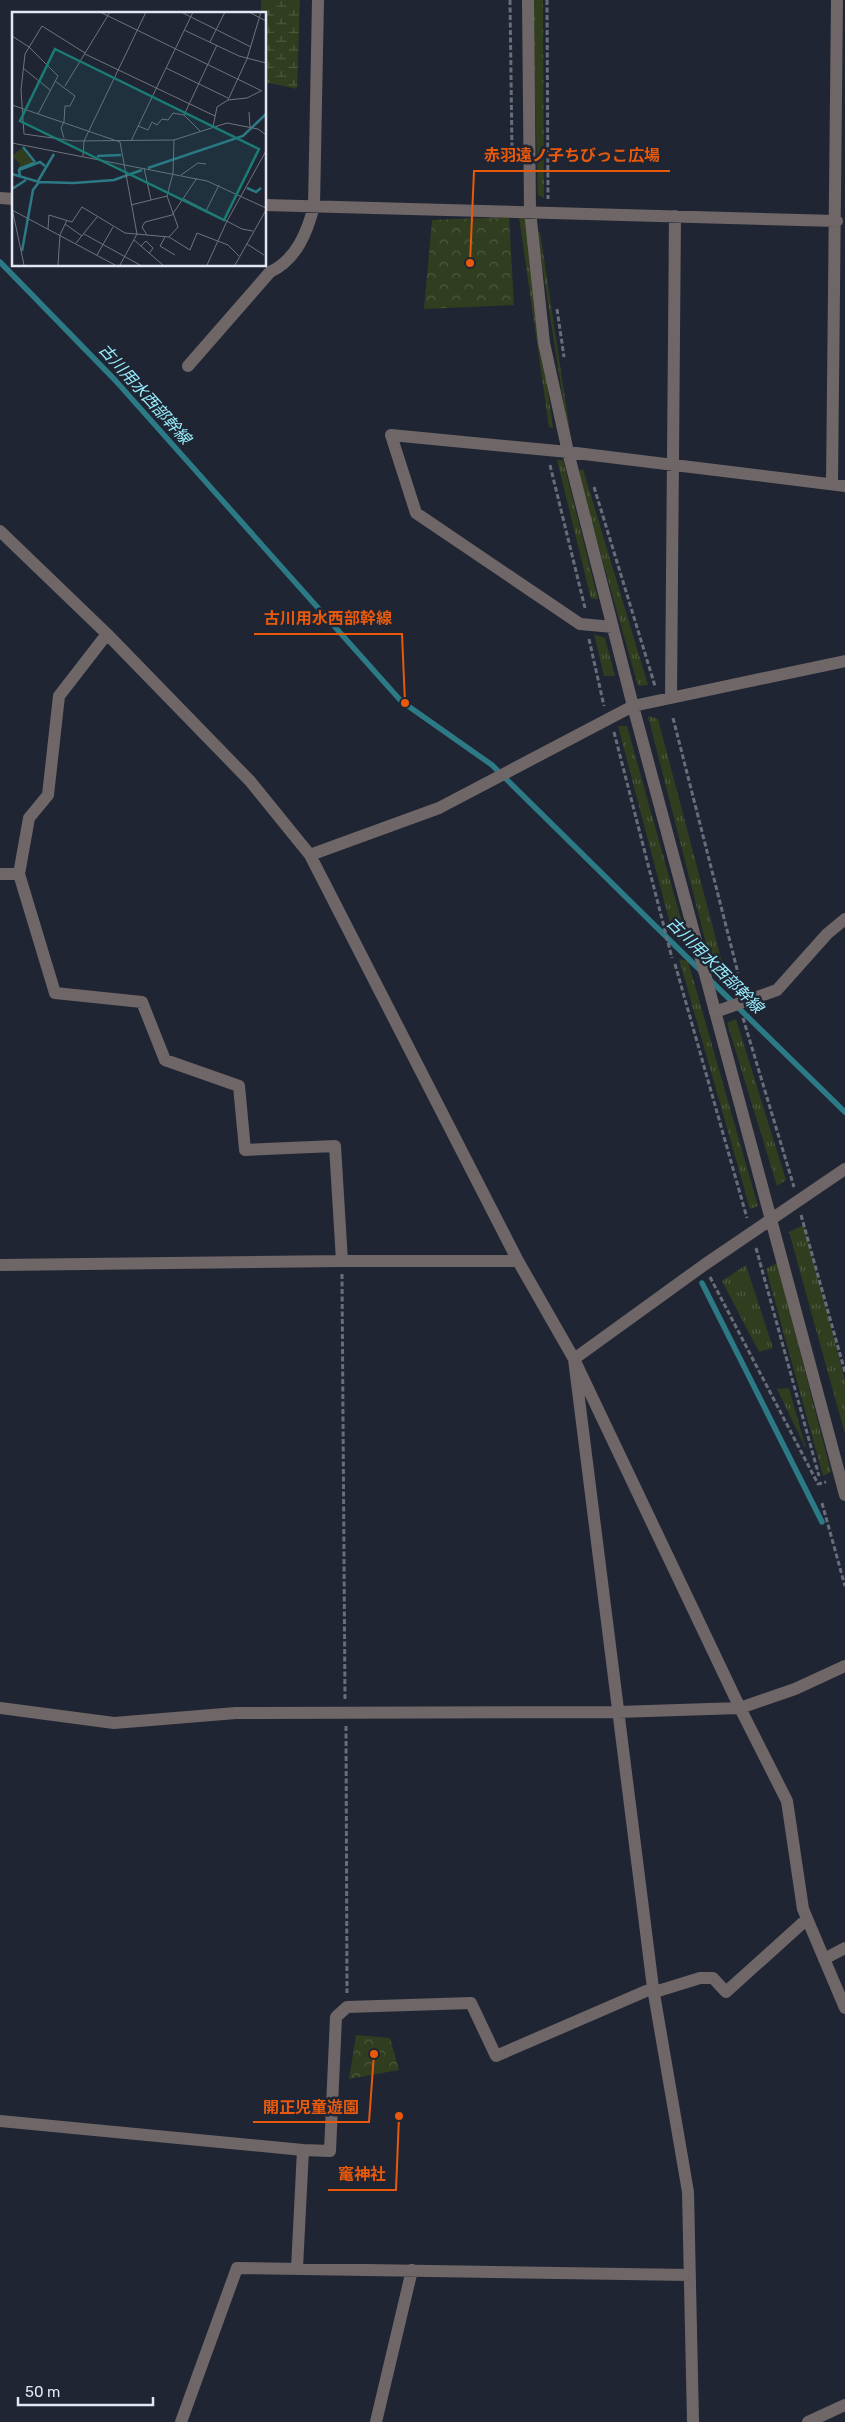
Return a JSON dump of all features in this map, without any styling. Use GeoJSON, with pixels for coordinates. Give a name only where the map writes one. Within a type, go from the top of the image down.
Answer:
{"type":"FeatureCollection","features":[{"type":"Feature","properties":{"kind":"street"},"geometry":{"type":"LineString","coordinates":[[188,366],[270,272],[283,266],[306,234],[314,206],[318,0]]}},
{"type":"Feature","properties":{"kind":"street"},"geometry":{"type":"LineString","coordinates":[[528,0],[530,211],[544,343],[568,452],[633,706],[845,1495]]}},
{"type":"Feature","properties":{"kind":"street"},"geometry":{"type":"LineString","coordinates":[[613,627],[580,624],[416,513],[391,436],[568,452],[839,485],[837,0]]}},
{"type":"Feature","properties":{"kind":"street"},"geometry":{"type":"LineString","coordinates":[[266,205],[837,221]]}},
{"type":"Feature","properties":{"kind":"street"},"geometry":{"type":"LineString","coordinates":[[671,698],[675,216]]}},
{"type":"Feature","properties":{"kind":"street"},"geometry":{"type":"LineString","coordinates":[[2,536],[107,634],[250,781],[310,855],[518,1261],[574,1360],[740,1708],[787,1801],[803,1909],[845,2008]]}},
{"type":"Feature","properties":{"kind":"street"},"geometry":{"type":"LineString","coordinates":[[107,634],[59,696],[48,795],[29,818],[19,874],[55,993],[142,1002],[166,1060],[239,1086],[245,1150],[335,1146],[342,1261]]}},
{"type":"Feature","properties":{"kind":"street"},"geometry":{"type":"LineString","coordinates":[[310,855],[438,808],[633,706],[845,661]]}},
{"type":"Feature","properties":{"kind":"street"},"geometry":{"type":"LineString","coordinates":[[0,874],[19,874]]}},
{"type":"Feature","properties":{"kind":"street"},"geometry":{"type":"LineString","coordinates":[[715,1012],[777,990],[827,934],[845,920]]}},
{"type":"Feature","properties":{"kind":"street"},"geometry":{"type":"LineString","coordinates":[[574,1360],[704,1265],[771,1221],[845,1168]]}},
{"type":"Feature","properties":{"kind":"street"},"geometry":{"type":"LineString","coordinates":[[0,1265],[518,1261]]}},
{"type":"Feature","properties":{"kind":"street"},"geometry":{"type":"LineString","coordinates":[[574,1360],[616,1712],[653,1991],[688,2192],[693,2422]]}},
{"type":"Feature","properties":{"kind":"street"},"geometry":{"type":"LineString","coordinates":[[0,1708],[114,1723],[236,1713],[616,1712],[740,1708],[795,1689],[845,1666]]}},
{"type":"Feature","properties":{"kind":"street"},"geometry":{"type":"LineString","coordinates":[[0,2121],[330,2151],[336,2017],[347,2007],[471,2003],[496,2056],[653,1991],[700,1978],[713,1978],[726,1992],[807,1919]]}},
{"type":"Feature","properties":{"kind":"street"},"geometry":{"type":"LineString","coordinates":[[824,1959],[845,1948]]}},
{"type":"Feature","properties":{"kind":"street"},"geometry":{"type":"LineString","coordinates":[[297,2268],[303,2150]]}},
{"type":"Feature","properties":{"kind":"street"},"geometry":{"type":"LineString","coordinates":[[181,2422],[237,2268],[690,2276]]}},
{"type":"Feature","properties":{"kind":"street"},"geometry":{"type":"LineString","coordinates":[[376,2422],[412,2270]]}},
{"type":"Feature","properties":{"kind":"street"},"geometry":{"type":"LineString","coordinates":[[808,2422],[845,2405]]}},
{"type":"Feature","properties":{"kind":"path"},"geometry":{"type":"LineString","coordinates":[[510,0],[512,158]]}},
{"type":"Feature","properties":{"kind":"path"},"geometry":{"type":"LineString","coordinates":[[547,0],[548,204]]}},
{"type":"Feature","properties":{"kind":"path"},"geometry":{"type":"LineString","coordinates":[[557,306],[565,364]]}},
{"type":"Feature","properties":{"kind":"path"},"geometry":{"type":"LineString","coordinates":[[550,462],[584,608]]}},
{"type":"Feature","properties":{"kind":"path"},"geometry":{"type":"LineString","coordinates":[[594,486],[655,687]]}},
{"type":"Feature","properties":{"kind":"path"},"geometry":{"type":"LineString","coordinates":[[588,634],[605,708]]}},
{"type":"Feature","properties":{"kind":"path"},"geometry":{"type":"LineString","coordinates":[[673,718],[738,972]]}},
{"type":"Feature","properties":{"kind":"path"},"geometry":{"type":"LineString","coordinates":[[612,725],[672,958]]}},
{"type":"Feature","properties":{"kind":"path"},"geometry":{"type":"LineString","coordinates":[[675,964],[819,1476]]}},
{"type":"Feature","properties":{"kind":"path"},"geometry":{"type":"LineString","coordinates":[[742,1018],[798,1202],[845,1372]]}},
{"type":"Feature","properties":{"kind":"path"},"geometry":{"type":"LineString","coordinates":[[342,1261],[347,2007]]}},
{"type":"Feature","properties":{"kind":"path"},"geometry":{"type":"LineString","coordinates":[[704,1265],[818,1484],[840,1479]]}},
{"type":"Feature","properties":{"kind":"path"},"geometry":{"type":"LineString","coordinates":[[822,1503],[845,1586]]}},
{"type":"Feature","properties":{"kind":"green space"},"geometry":{"type":"Polygon","coordinates":[[[261,0],[300,0],[297,89],[266,82],[266,12],[261,12],[261,0]]]}},
{"type":"Feature","properties":{"kind":"green space"},"geometry":{"type":"Polygon","coordinates":[[[532,0],[543,0],[544,198],[538,195],[532,0]]]}},
{"type":"Feature","properties":{"kind":"green space"},"geometry":{"type":"Polygon","coordinates":[[[509,217],[514,305],[424,309],[432,220],[509,217]]]}},
{"type":"Feature","properties":{"kind":"green space"},"geometry":{"type":"Polygon","coordinates":[[[519,217],[525,217],[553,428],[549,427],[519,217]]]}},
{"type":"Feature","properties":{"kind":"green space"},"geometry":{"type":"Polygon","coordinates":[[[537,232],[540,232],[571,438],[569,438],[537,232]]]}},
{"type":"Feature","properties":{"kind":"green space"},"geometry":{"type":"Polygon","coordinates":[[[557,460],[563,460],[598,599],[591,599],[557,460]]]}},
{"type":"Feature","properties":{"kind":"green space"},"geometry":{"type":"Polygon","coordinates":[[[583,469],[648,685],[638,686],[577,471],[583,469]]]}},
{"type":"Feature","properties":{"kind":"green space"},"geometry":{"type":"Polygon","coordinates":[[[594,634],[605,638],[615,676],[604,676],[594,634]]]}},
{"type":"Feature","properties":{"kind":"green space"},"geometry":{"type":"Polygon","coordinates":[[[648,716],[658,719],[722,962],[710,959],[648,716]]]}},
{"type":"Feature","properties":{"kind":"green space"},"geometry":{"type":"Polygon","coordinates":[[[618,726],[627,726],[689,948],[673,935],[618,726]]]}},
{"type":"Feature","properties":{"kind":"green space"},"geometry":{"type":"Polygon","coordinates":[[[679,959],[688,961],[758,1206],[750,1209],[679,959]]]}},
{"type":"Feature","properties":{"kind":"green space"},"geometry":{"type":"Polygon","coordinates":[[[736,1019],[786,1180],[777,1186],[727,1023],[736,1019]]]}},
{"type":"Feature","properties":{"kind":"green space"},"geometry":{"type":"Polygon","coordinates":[[[804,1225],[845,1380],[845,1434],[789,1232],[804,1225]]]}},
{"type":"Feature","properties":{"kind":"green space"},"geometry":{"type":"Polygon","coordinates":[[[777,1263],[831,1472],[823,1476],[766,1269],[777,1263]]]}},
{"type":"Feature","properties":{"kind":"green space"},"geometry":{"type":"Polygon","coordinates":[[[746,1265],[773,1348],[759,1352],[722,1281],[746,1265]]]}},
{"type":"Feature","properties":{"kind":"green space"},"geometry":{"type":"Polygon","coordinates":[[[789,1388],[806,1449],[777,1389],[789,1388]]]}},
{"type":"Feature","properties":{"kind":"green space"},"geometry":{"type":"Polygon","coordinates":[[[356,2035],[390,2038],[399,2070],[349,2079],[356,2035]]]}},
{"type":"Feature","properties":{"kind":"waterway","name":"古川用水西部幹線"},"geometry":{"type":"LineString","coordinates":[[0,262],[115,380],[401,701],[492,765],[701,971]]}},
{"type":"Feature","properties":{"kind":"waterway","name":"古川用水西部幹線"},"geometry":{"type":"LineString","coordinates":[[709,979],[845,1112]]}},
{"type":"Feature","properties":{"kind":"waterway"},"geometry":{"type":"LineString","coordinates":[[702,1283],[822,1522]]}},
{"type":"Feature","properties":{"kind":"place","name":"赤羽遠ノ子ちびっこ広場"},"geometry":{"type":"Point","coordinates":[470,263]}},
{"type":"Feature","properties":{"kind":"place","name":"古川用水西部幹線"},"geometry":{"type":"Point","coordinates":[405,703]}},
{"type":"Feature","properties":{"kind":"place","name":"開正児童遊園"},"geometry":{"type":"Point","coordinates":[374,2054]}},
{"type":"Feature","properties":{"kind":"place","name":"竃神社"},"geometry":{"type":"Point","coordinates":[399,2116]}}]}
